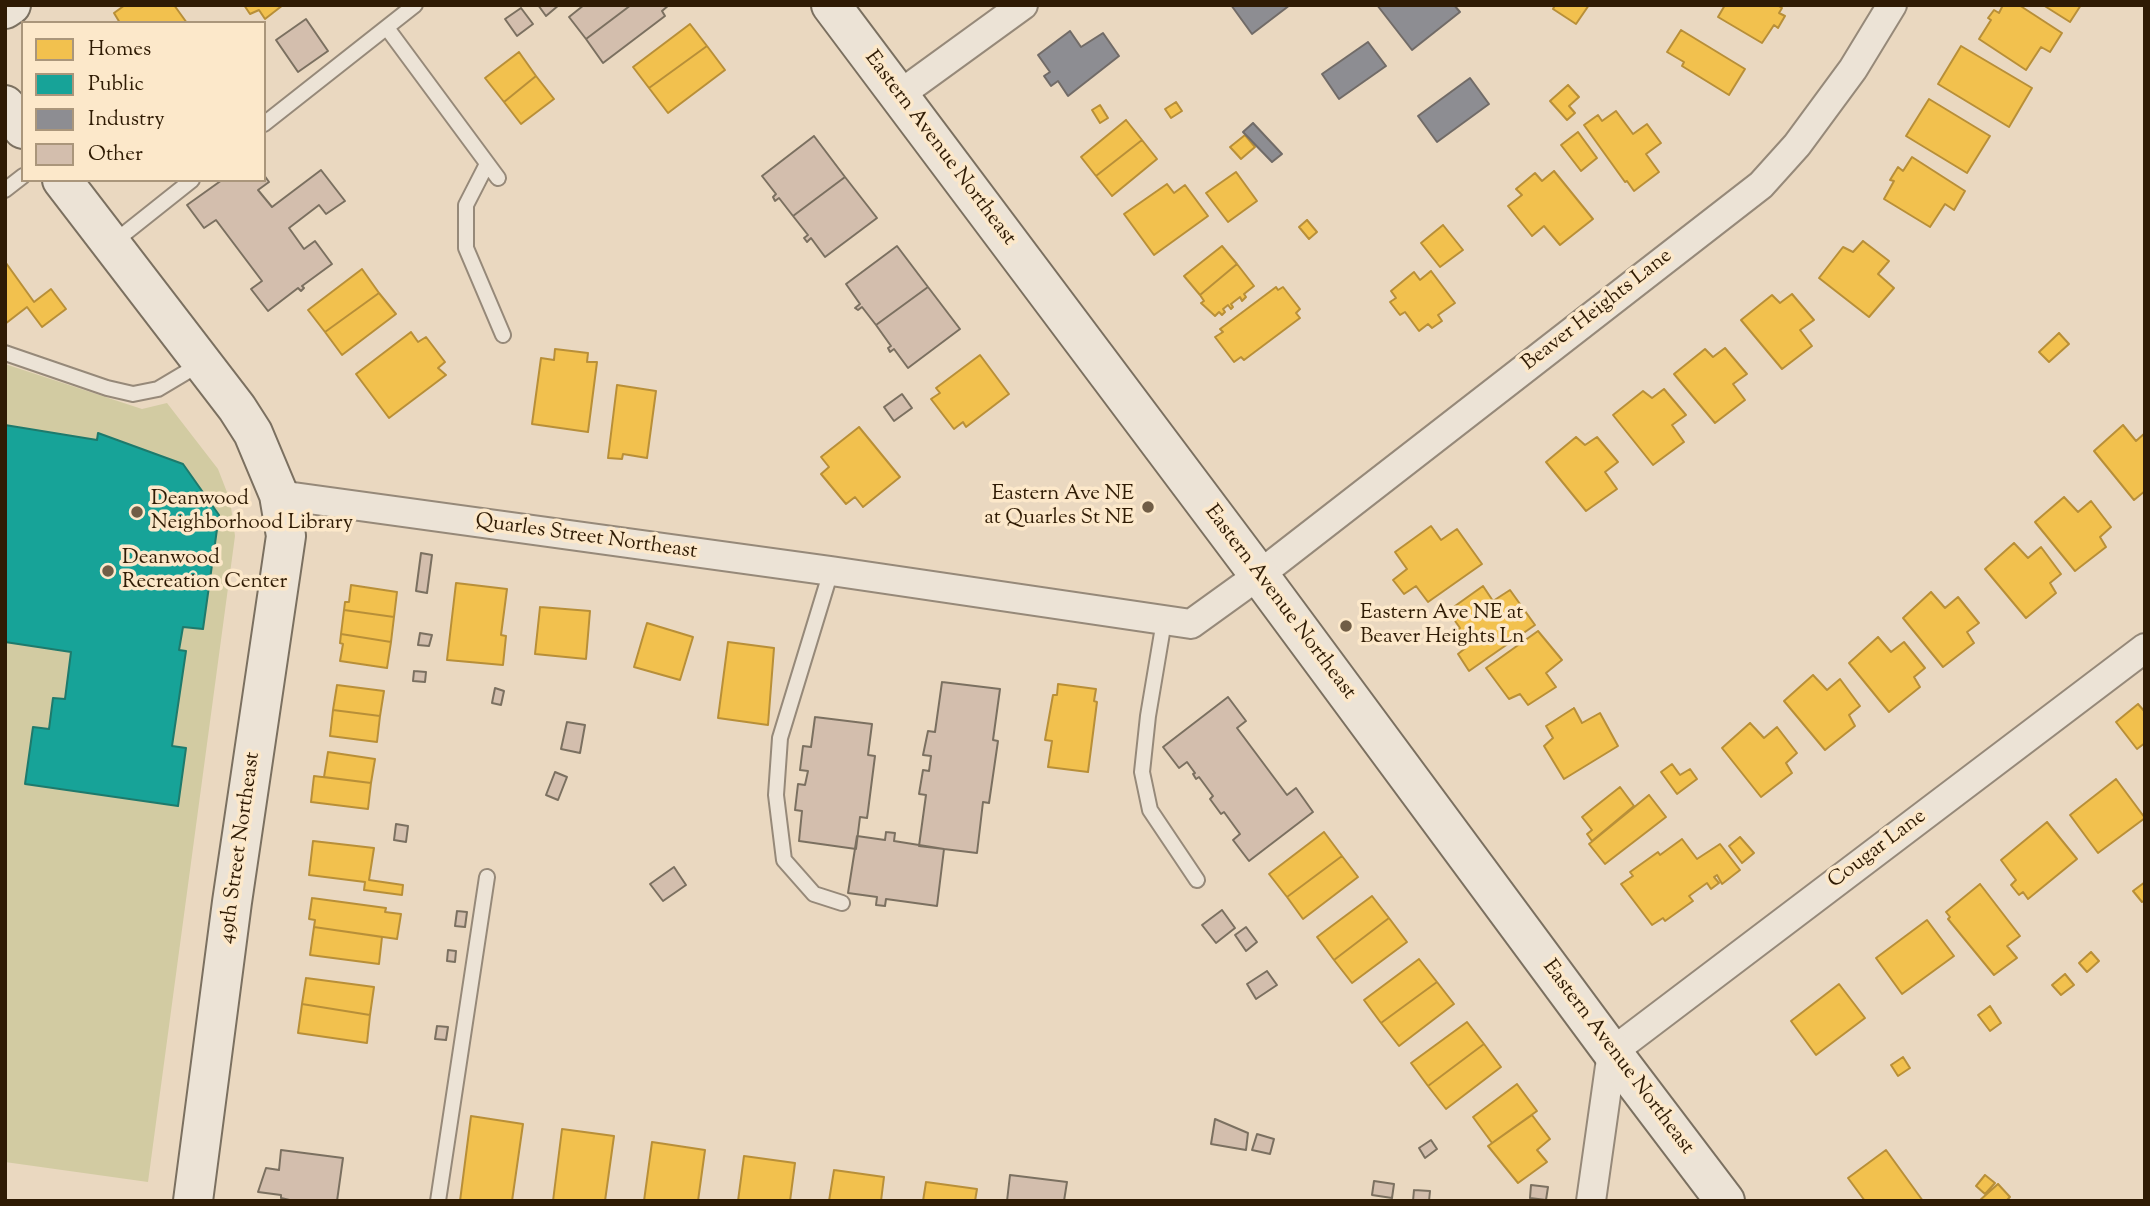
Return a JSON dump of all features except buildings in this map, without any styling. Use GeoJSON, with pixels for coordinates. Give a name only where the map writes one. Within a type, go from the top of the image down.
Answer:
{"type":"FeatureCollection","features":[{"type":"Feature","properties":{"kind":"main road"},"geometry":{"type":"LineString","coordinates":[[5,9],[11,5]]}},
{"type":"Feature","properties":{"kind":"main road","name":"Eastern Avenue Northeast"},"geometry":{"type":"LineString","coordinates":[[831,5],[1725,1201]]}},
{"type":"Feature","properties":{"kind":"main road"},"geometry":{"type":"LineString","coordinates":[[5,106],[21,126]]}},
{"type":"Feature","properties":{"kind":"main road"},"geometry":{"type":"LineString","coordinates":[[64,182],[237,408],[253,433],[279,495]]}},
{"type":"Feature","properties":{"kind":"main road","name":"49th Street Northeast"},"geometry":{"type":"LineString","coordinates":[[193,1201],[232,902],[286,536],[279,495]]}},
{"type":"Feature","properties":{"kind":"street"},"geometry":{"type":"LineString","coordinates":[[899,95],[1023,5]]}},
{"type":"Feature","properties":{"kind":"street","name":"Beaver Heights Lane"},"geometry":{"type":"LineString","coordinates":[[1259,575],[1761,185],[1797,145],[1853,69],[1892,5]]}},
{"type":"Feature","properties":{"kind":"street","name":"Quarles Street Northeast"},"geometry":{"type":"LineString","coordinates":[[279,495],[1191,624],[1259,575]]}},
{"type":"Feature","properties":{"kind":"street","name":"Cougar Lane"},"geometry":{"type":"LineString","coordinates":[[1612,1052],[2145,648]]}},
{"type":"Feature","properties":{"kind":"street"},"geometry":{"type":"LineString","coordinates":[[1591,1201],[1612,1052]]}},
{"type":"Feature","properties":{"kind":"lane"},"geometry":{"type":"LineString","coordinates":[[266,122],[415,5]]}},
{"type":"Feature","properties":{"kind":"lane"},"geometry":{"type":"LineString","coordinates":[[387,28],[498,178]]}},
{"type":"Feature","properties":{"kind":"lane"},"geometry":{"type":"LineString","coordinates":[[487,164],[466,205],[466,248],[503,335]]}},
{"type":"Feature","properties":{"kind":"lane"},"geometry":{"type":"LineString","coordinates":[[5,190],[21,178]]}},
{"type":"Feature","properties":{"kind":"lane"},"geometry":{"type":"LineString","coordinates":[[111,244],[189,182]]}},
{"type":"Feature","properties":{"kind":"lane"},"geometry":{"type":"LineString","coordinates":[[5,353],[107,388],[133,394],[158,388],[201,364]]}},
{"type":"Feature","properties":{"kind":"lane"},"geometry":{"type":"LineString","coordinates":[[831,571],[779,738],[776,795],[784,860],[814,894],[842,903]]}},
{"type":"Feature","properties":{"kind":"lane"},"geometry":{"type":"LineString","coordinates":[[1164,621],[1148,716],[1142,772],[1150,810],[1197,880]]}},
{"type":"Feature","properties":{"kind":"lane"},"geometry":{"type":"LineString","coordinates":[[438,1201],[487,877]]}},
{"type":"Feature","properties":{"kind":"shaded area"},"geometry":{"type":"Polygon","coordinates":[[[5,364],[142,409],[167,403],[218,469],[230,500],[235,536],[148,1182],[5,1162],[5,364]]]}},
{"type":"Feature","properties":{"kind":"place","name":"Eastern Ave NE at Quarles St NE"},"geometry":{"type":"Point","coordinates":[1148,507]}},
{"type":"Feature","properties":{"kind":"place","name":"Deanwood Neighborhood Library"},"geometry":{"type":"Point","coordinates":[137,512]}},
{"type":"Feature","properties":{"kind":"place","name":"Deanwood Recreation Center"},"geometry":{"type":"Point","coordinates":[108,571]}},
{"type":"Feature","properties":{"kind":"place","name":"Eastern Ave NE at Beaver Heights Ln"},"geometry":{"type":"Point","coordinates":[1346,626]}}]}
